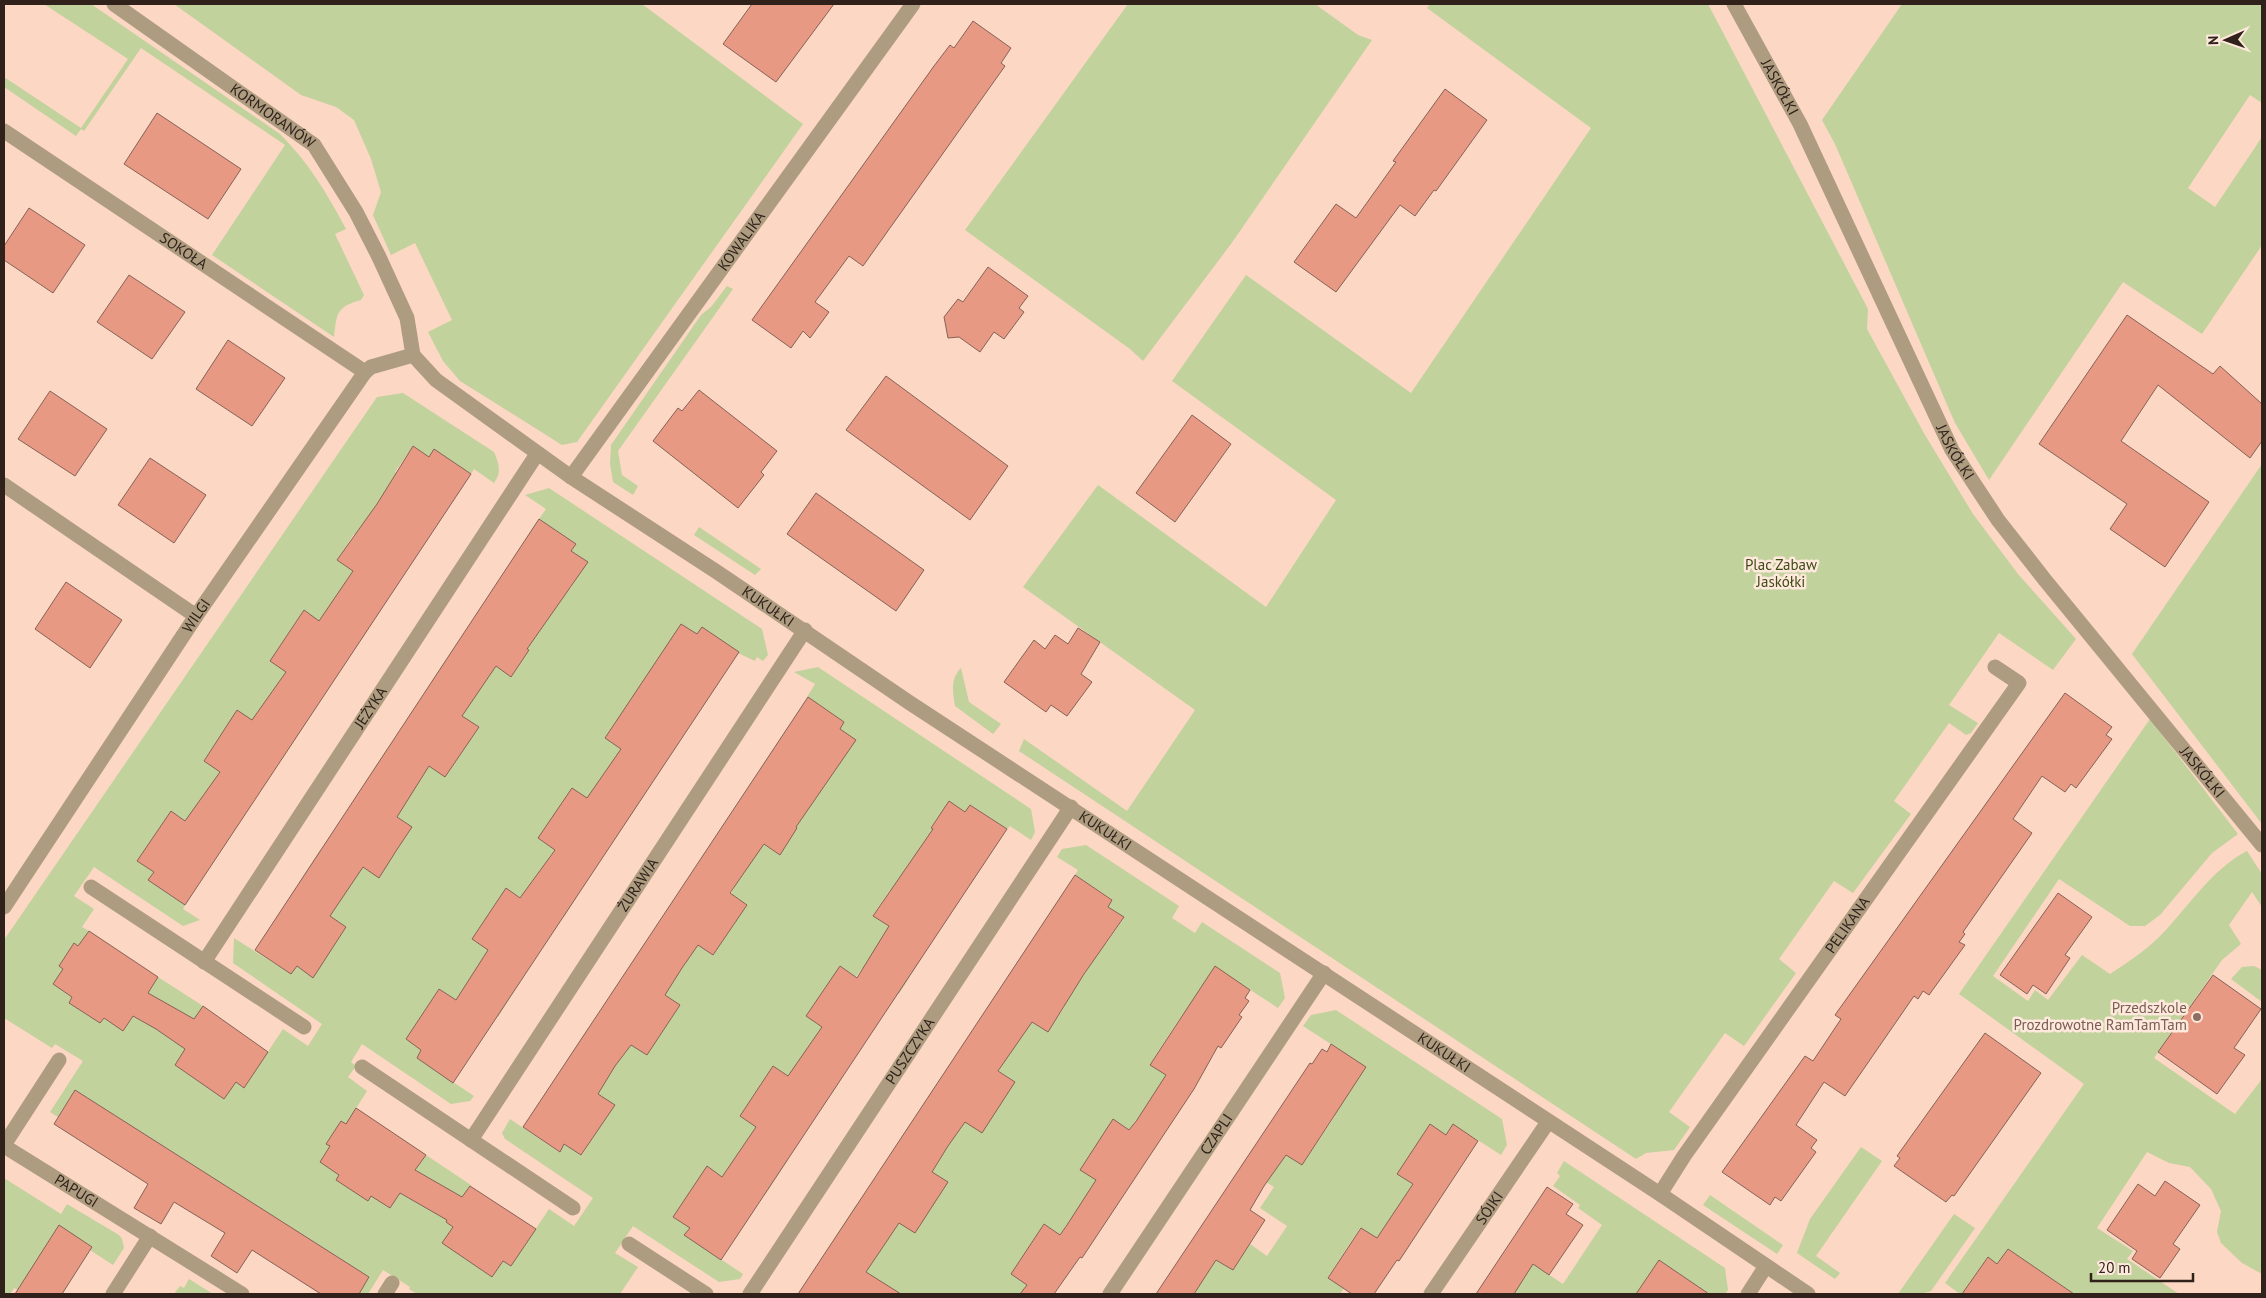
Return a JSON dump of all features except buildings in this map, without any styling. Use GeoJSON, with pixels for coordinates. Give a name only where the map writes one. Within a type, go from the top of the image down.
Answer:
{"type":"FeatureCollection","features":[{"type":"Feature","properties":{"kind":"street","name":"KORMORANÓW"},"geometry":{"type":"LineString","coordinates":[[114,4],[314,145],[347,196],[379,257],[407,318],[413,355]]}},
{"type":"Feature","properties":{"kind":"street","name":"KOWALIKA"},"geometry":{"type":"LineString","coordinates":[[571,477],[913,4]]}},
{"type":"Feature","properties":{"kind":"street","name":"JASKÓŁKI"},"geometry":{"type":"LineString","coordinates":[[1734,4],[1800,124],[1952,450],[1998,520],[2045,580],[2262,844]]}},
{"type":"Feature","properties":{"kind":"street","name":"SOKOŁA"},"geometry":{"type":"LineString","coordinates":[[4,131],[364,372]]}},
{"type":"Feature","properties":{"kind":"street"},"geometry":{"type":"LineString","coordinates":[[364,372],[371,367],[413,355]]}},
{"type":"Feature","properties":{"kind":"street","name":"KUKUŁKI"},"geometry":{"type":"LineString","coordinates":[[413,355],[436,380],[571,477],[805,630],[910,703],[1660,1194],[1808,1294]]}},
{"type":"Feature","properties":{"kind":"street","name":"WILGI"},"geometry":{"type":"LineString","coordinates":[[4,907],[196,616],[364,372]]}},
{"type":"Feature","properties":{"kind":"street","name":"JEŻYKA"},"geometry":{"type":"LineString","coordinates":[[204,962],[537,454]]}},
{"type":"Feature","properties":{"kind":"street"},"geometry":{"type":"LineString","coordinates":[[4,485],[196,616]]}},
{"type":"Feature","properties":{"kind":"street","name":"ŻURAWIA"},"geometry":{"type":"LineString","coordinates":[[472,1140],[805,630]]}},
{"type":"Feature","properties":{"kind":"street","name":"PELIKANA"},"geometry":{"type":"LineString","coordinates":[[1660,1194],[1695,1140],[2019,684],[1995,667]]}},
{"type":"Feature","properties":{"kind":"street","name":"PUSZCZYKA"},"geometry":{"type":"LineString","coordinates":[[750,1294],[1071,807]]}},
{"type":"Feature","properties":{"kind":"street"},"geometry":{"type":"LineString","coordinates":[[91,887],[304,1027]]}},
{"type":"Feature","properties":{"kind":"street","name":"CZAPLI"},"geometry":{"type":"LineString","coordinates":[[1110,1294],[1324,973]]}},
{"type":"Feature","properties":{"kind":"street","name":"PAPUGI"},"geometry":{"type":"LineString","coordinates":[[59,1060],[4,1146],[242,1294]]}},
{"type":"Feature","properties":{"kind":"street"},"geometry":{"type":"LineString","coordinates":[[362,1067],[574,1208]]}},
{"type":"Feature","properties":{"kind":"street","name":"SÓJKI"},"geometry":{"type":"LineString","coordinates":[[1431,1294],[1548,1122]]}},
{"type":"Feature","properties":{"kind":"street"},"geometry":{"type":"LineString","coordinates":[[113,1294],[150,1236]]}},
{"type":"Feature","properties":{"kind":"street"},"geometry":{"type":"LineString","coordinates":[[628,1244],[706,1294]]}},
{"type":"Feature","properties":{"kind":"street"},"geometry":{"type":"LineString","coordinates":[[1748,1294],[1766,1266]]}},
{"type":"Feature","properties":{"kind":"green space"},"geometry":{"type":"Polygon","coordinates":[[[44,4],[91,4],[280,134],[290,145],[316,178],[346,229],[335,234],[364,295],[361,300],[347,305],[339,312],[334,337],[212,255],[285,145],[141,48],[84,131],[81,129],[76,136],[4,87],[4,77],[81,128],[128,59],[44,4]]]}},
{"type":"Feature","properties":{"kind":"green space"},"geometry":{"type":"Polygon","coordinates":[[[174,4],[642,4],[803,124],[577,442],[562,445],[460,381],[443,361],[428,332],[452,320],[415,243],[391,255],[373,215],[381,192],[371,159],[354,120],[336,107],[301,95],[174,4]]]}},
{"type":"Feature","properties":{"kind":"green space"},"geometry":{"type":"Polygon","coordinates":[[[1128,4],[1315,4],[1358,35],[1372,40],[1231,244],[1143,361],[1130,349],[965,230],[1128,4]]]}},
{"type":"Feature","properties":{"kind":"green space","name":"Plac Zabaw Jaskółki"},"geometry":{"type":"Polygon","coordinates":[[[1430,4],[1708,4],[1868,309],[1867,329],[1925,435],[1973,514],[2018,574],[2076,639],[2053,670],[1999,633],[1949,705],[1978,723],[1971,733],[1966,735],[1949,723],[1894,801],[1911,814],[1853,893],[1834,881],[1779,959],[1796,973],[1744,1046],[1725,1033],[1669,1112],[1690,1127],[1674,1150],[1646,1153],[1636,1159],[1019,751],[1024,739],[1127,811],[1195,710],[1023,587],[1098,485],[1266,607],[1336,500],[1172,381],[1246,275],[1411,393],[1591,128],[1427,8],[1430,4]]]}},
{"type":"Feature","properties":{"kind":"green space"},"geometry":{"type":"Polygon","coordinates":[[[1902,4],[2262,4],[2262,103],[2250,95],[2188,188],[2215,207],[2262,137],[2262,245],[2202,334],[2123,282],[1989,480],[1955,423],[1835,144],[1822,120],[1902,4]]]}},
{"type":"Feature","properties":{"kind":"green space"},"geometry":{"type":"Polygon","coordinates":[[[727,286],[733,289],[618,451],[622,475],[638,486],[633,495],[613,482],[610,464],[611,445],[701,315],[711,307],[727,286]]]}},
{"type":"Feature","properties":{"kind":"green space"},"geometry":{"type":"Polygon","coordinates":[[[403,393],[494,452],[499,468],[497,479],[494,483],[474,469],[471,474],[434,450],[429,457],[413,446],[395,472],[400,476],[376,505],[359,537],[354,534],[337,560],[353,571],[347,579],[384,604],[362,639],[326,614],[320,622],[303,611],[270,661],[286,672],[307,720],[295,739],[259,714],[254,722],[237,711],[204,760],[220,772],[215,779],[251,804],[229,839],[193,815],[187,822],[171,811],[137,861],[154,872],[148,880],[185,905],[183,909],[200,920],[183,926],[94,867],[74,896],[94,909],[82,927],[89,931],[78,946],[73,944],[59,966],[63,969],[53,984],[72,997],[69,1002],[100,1023],[104,1018],[123,1031],[133,1016],[153,996],[148,993],[158,977],[203,1006],[186,1049],[175,1065],[224,1099],[236,1082],[244,1088],[283,1029],[308,1046],[322,1024],[233,963],[234,938],[291,974],[297,966],[313,977],[346,927],[330,916],[335,908],[298,884],[320,850],[357,874],[362,867],[379,877],[412,827],[396,816],[401,808],[364,784],[387,749],[424,774],[429,766],[445,777],[479,727],[462,716],[467,708],[430,684],[453,649],[496,666],[512,676],[529,650],[524,647],[565,586],[570,589],[587,562],[571,551],[576,544],[539,519],[546,509],[525,495],[549,488],[762,629],[768,655],[763,661],[757,657],[755,661],[697,634],[681,624],[605,738],[621,749],[616,757],[652,782],[630,817],[594,792],[588,799],[538,838],[555,850],[549,857],[586,882],[564,917],[527,892],[522,900],[506,888],[472,939],[488,950],[483,958],[520,982],[498,1017],[461,993],[456,1000],[439,989],[406,1039],[421,1050],[417,1058],[474,1096],[470,1101],[451,1104],[362,1044],[351,1062],[356,1066],[348,1077],[367,1091],[346,1124],[341,1121],[326,1144],[330,1146],[339,1175],[336,1180],[367,1200],[371,1196],[390,1208],[400,1193],[404,1196],[415,1170],[426,1155],[471,1185],[446,1222],[453,1227],[443,1243],[492,1277],[503,1261],[511,1266],[549,1209],[574,1226],[593,1198],[505,1139],[502,1133],[510,1119],[559,1152],[564,1144],[582,1155],[614,1105],[598,1094],[603,1086],[566,1062],[588,1028],[625,1052],[631,1045],[647,1055],[680,1005],[664,994],[697,944],[713,955],[747,905],[731,894],[735,886],[699,861],[722,828],[758,852],[764,844],[780,855],[797,828],[792,825],[856,740],[840,729],[844,722],[807,697],[815,684],[794,672],[818,667],[1031,809],[1035,832],[1031,840],[1010,826],[1007,829],[971,805],[965,812],[949,801],[931,827],[936,831],[896,893],[890,890],[873,915],[889,926],[884,934],[921,959],[899,994],[862,969],[856,977],[840,966],[806,1016],[822,1027],[843,1076],[832,1094],[796,1069],[790,1077],[773,1066],[740,1116],[756,1127],[751,1135],[788,1160],[765,1195],[729,1170],[724,1178],[707,1167],[690,1228],[685,1235],[743,1274],[740,1279],[719,1282],[633,1226],[615,1253],[638,1267],[620,1294],[417,1294],[409,1289],[410,1287],[383,1270],[368,1294],[359,1294],[369,1277],[323,1248],[306,1275],[290,1227],[238,1194],[221,1221],[188,1199],[205,1173],[153,1140],[105,1146],[121,1119],[75,1090],[58,1117],[50,1112],[83,1061],[55,1044],[52,1048],[4,1018],[4,940],[377,397],[403,393]]]}},
{"type":"Feature","properties":{"kind":"green space"},"geometry":{"type":"Polygon","coordinates":[[[2262,464],[2262,824],[2132,654],[2262,464]]]}},
{"type":"Feature","properties":{"kind":"green space"},"geometry":{"type":"Polygon","coordinates":[[[699,527],[761,569],[755,575],[694,535],[699,527]]]}},
{"type":"Feature","properties":{"kind":"green space"},"geometry":{"type":"Polygon","coordinates":[[[961,668],[969,702],[1001,724],[993,734],[955,706],[954,681],[961,668]]]}},
{"type":"Feature","properties":{"kind":"green space"},"geometry":{"type":"Polygon","coordinates":[[[2150,719],[2238,834],[2212,853],[2160,915],[2145,926],[2130,926],[2059,879],[1993,976],[2028,1001],[2035,990],[2048,1000],[2082,955],[2110,974],[2137,956],[2156,940],[2212,878],[2234,859],[2247,851],[2262,874],[2262,907],[2252,892],[2229,925],[2241,944],[2222,960],[2154,1058],[2235,1114],[2262,1079],[2262,1274],[2242,1263],[2221,1243],[2217,1232],[2221,1211],[2211,1189],[2190,1167],[2169,1163],[2147,1152],[2097,1228],[2133,1251],[2127,1259],[2179,1294],[2060,1294],[2064,1287],[2008,1249],[1997,1264],[1988,1257],[1962,1294],[1960,1294],[1945,1283],[2084,1084],[1959,994],[2150,719]]]}},
{"type":"Feature","properties":{"kind":"green space"},"geometry":{"type":"Polygon","coordinates":[[[1086,845],[1179,906],[1172,918],[1195,933],[1202,922],[1280,973],[1285,998],[1278,1008],[1215,967],[1199,1025],[1182,1015],[1150,1064],[1166,1075],[1160,1085],[1162,1137],[1136,1120],[1129,1130],[1113,1119],[1096,1180],[1093,1241],[1067,1224],[1060,1235],[1044,1224],[1011,1274],[1027,1285],[1020,1294],[874,1294],[882,1282],[866,1272],[834,1239],[856,1205],[893,1230],[899,1222],[915,1233],[948,1182],[932,1172],[937,1164],[900,1139],[923,1105],[960,1129],[965,1122],[1015,1082],[999,1071],[1003,1063],[967,1039],[976,1025],[1032,1022],[1048,1032],[1065,1006],[1060,1003],[1084,974],[1101,941],[1106,944],[1124,918],[1108,907],[1112,899],[1075,875],[1078,870],[1057,857],[1062,849],[1086,845]]]}},
{"type":"Feature","properties":{"kind":"green space"},"geometry":{"type":"Polygon","coordinates":[[[2254,966],[2262,970],[2262,1002],[2231,979],[2242,967],[2254,966]]]}},
{"type":"Feature","properties":{"kind":"green space"},"geometry":{"type":"Polygon","coordinates":[[[1336,1010],[1502,1119],[1507,1145],[1501,1155],[1453,1124],[1446,1135],[1430,1124],[1397,1174],[1413,1184],[1406,1195],[1432,1212],[1409,1245],[1384,1228],[1377,1238],[1360,1228],[1328,1277],[1344,1288],[1340,1294],[1198,1294],[1191,1290],[1187,1294],[1181,1294],[1164,1283],[1210,1270],[1216,1260],[1233,1270],[1250,1244],[1267,1256],[1287,1226],[1260,1208],[1274,1187],[1241,1166],[1253,1148],[1279,1165],[1286,1155],[1302,1165],[1335,1116],[1319,1105],[1331,1087],[1346,1097],[1366,1067],[1303,1026],[1311,1015],[1336,1010]]]}},
{"type":"Feature","properties":{"kind":"green space"},"geometry":{"type":"Polygon","coordinates":[[[1861,1147],[1882,1161],[1816,1256],[1840,1273],[1835,1279],[1797,1253],[1810,1219],[1861,1147]]]}},
{"type":"Feature","properties":{"kind":"green space"},"geometry":{"type":"Polygon","coordinates":[[[1564,1161],[1725,1268],[1728,1290],[1725,1294],[1710,1294],[1694,1284],[1639,1291],[1644,1294],[1493,1294],[1503,1283],[1523,1274],[1533,1264],[1563,1284],[1602,1225],[1578,1208],[1580,1205],[1553,1186],[1560,1176],[1557,1173],[1564,1161]]]}},
{"type":"Feature","properties":{"kind":"green space"},"geometry":{"type":"Polygon","coordinates":[[[4,1178],[61,1214],[67,1204],[119,1235],[124,1248],[113,1265],[90,1250],[92,1247],[59,1226],[18,1290],[14,1288],[10,1294],[4,1294],[4,1178]]]}},
{"type":"Feature","properties":{"kind":"green space"},"geometry":{"type":"Polygon","coordinates":[[[1710,1195],[1783,1245],[1777,1254],[1703,1205],[1710,1195]]]}},
{"type":"Feature","properties":{"kind":"green space"},"geometry":{"type":"Polygon","coordinates":[[[1954,1214],[1975,1228],[1931,1291],[1921,1294],[1898,1294],[1954,1214]]]}},
{"type":"Feature","properties":{"kind":"green space"},"geometry":{"type":"Polygon","coordinates":[[[189,1279],[213,1294],[174,1294],[180,1286],[184,1288],[189,1279]]]}},
{"type":"Feature","properties":{"kind":"place","name":"Przedszkole Prozdrowotne RamTamTam"},"geometry":{"type":"Point","coordinates":[2197,1017]}}]}
